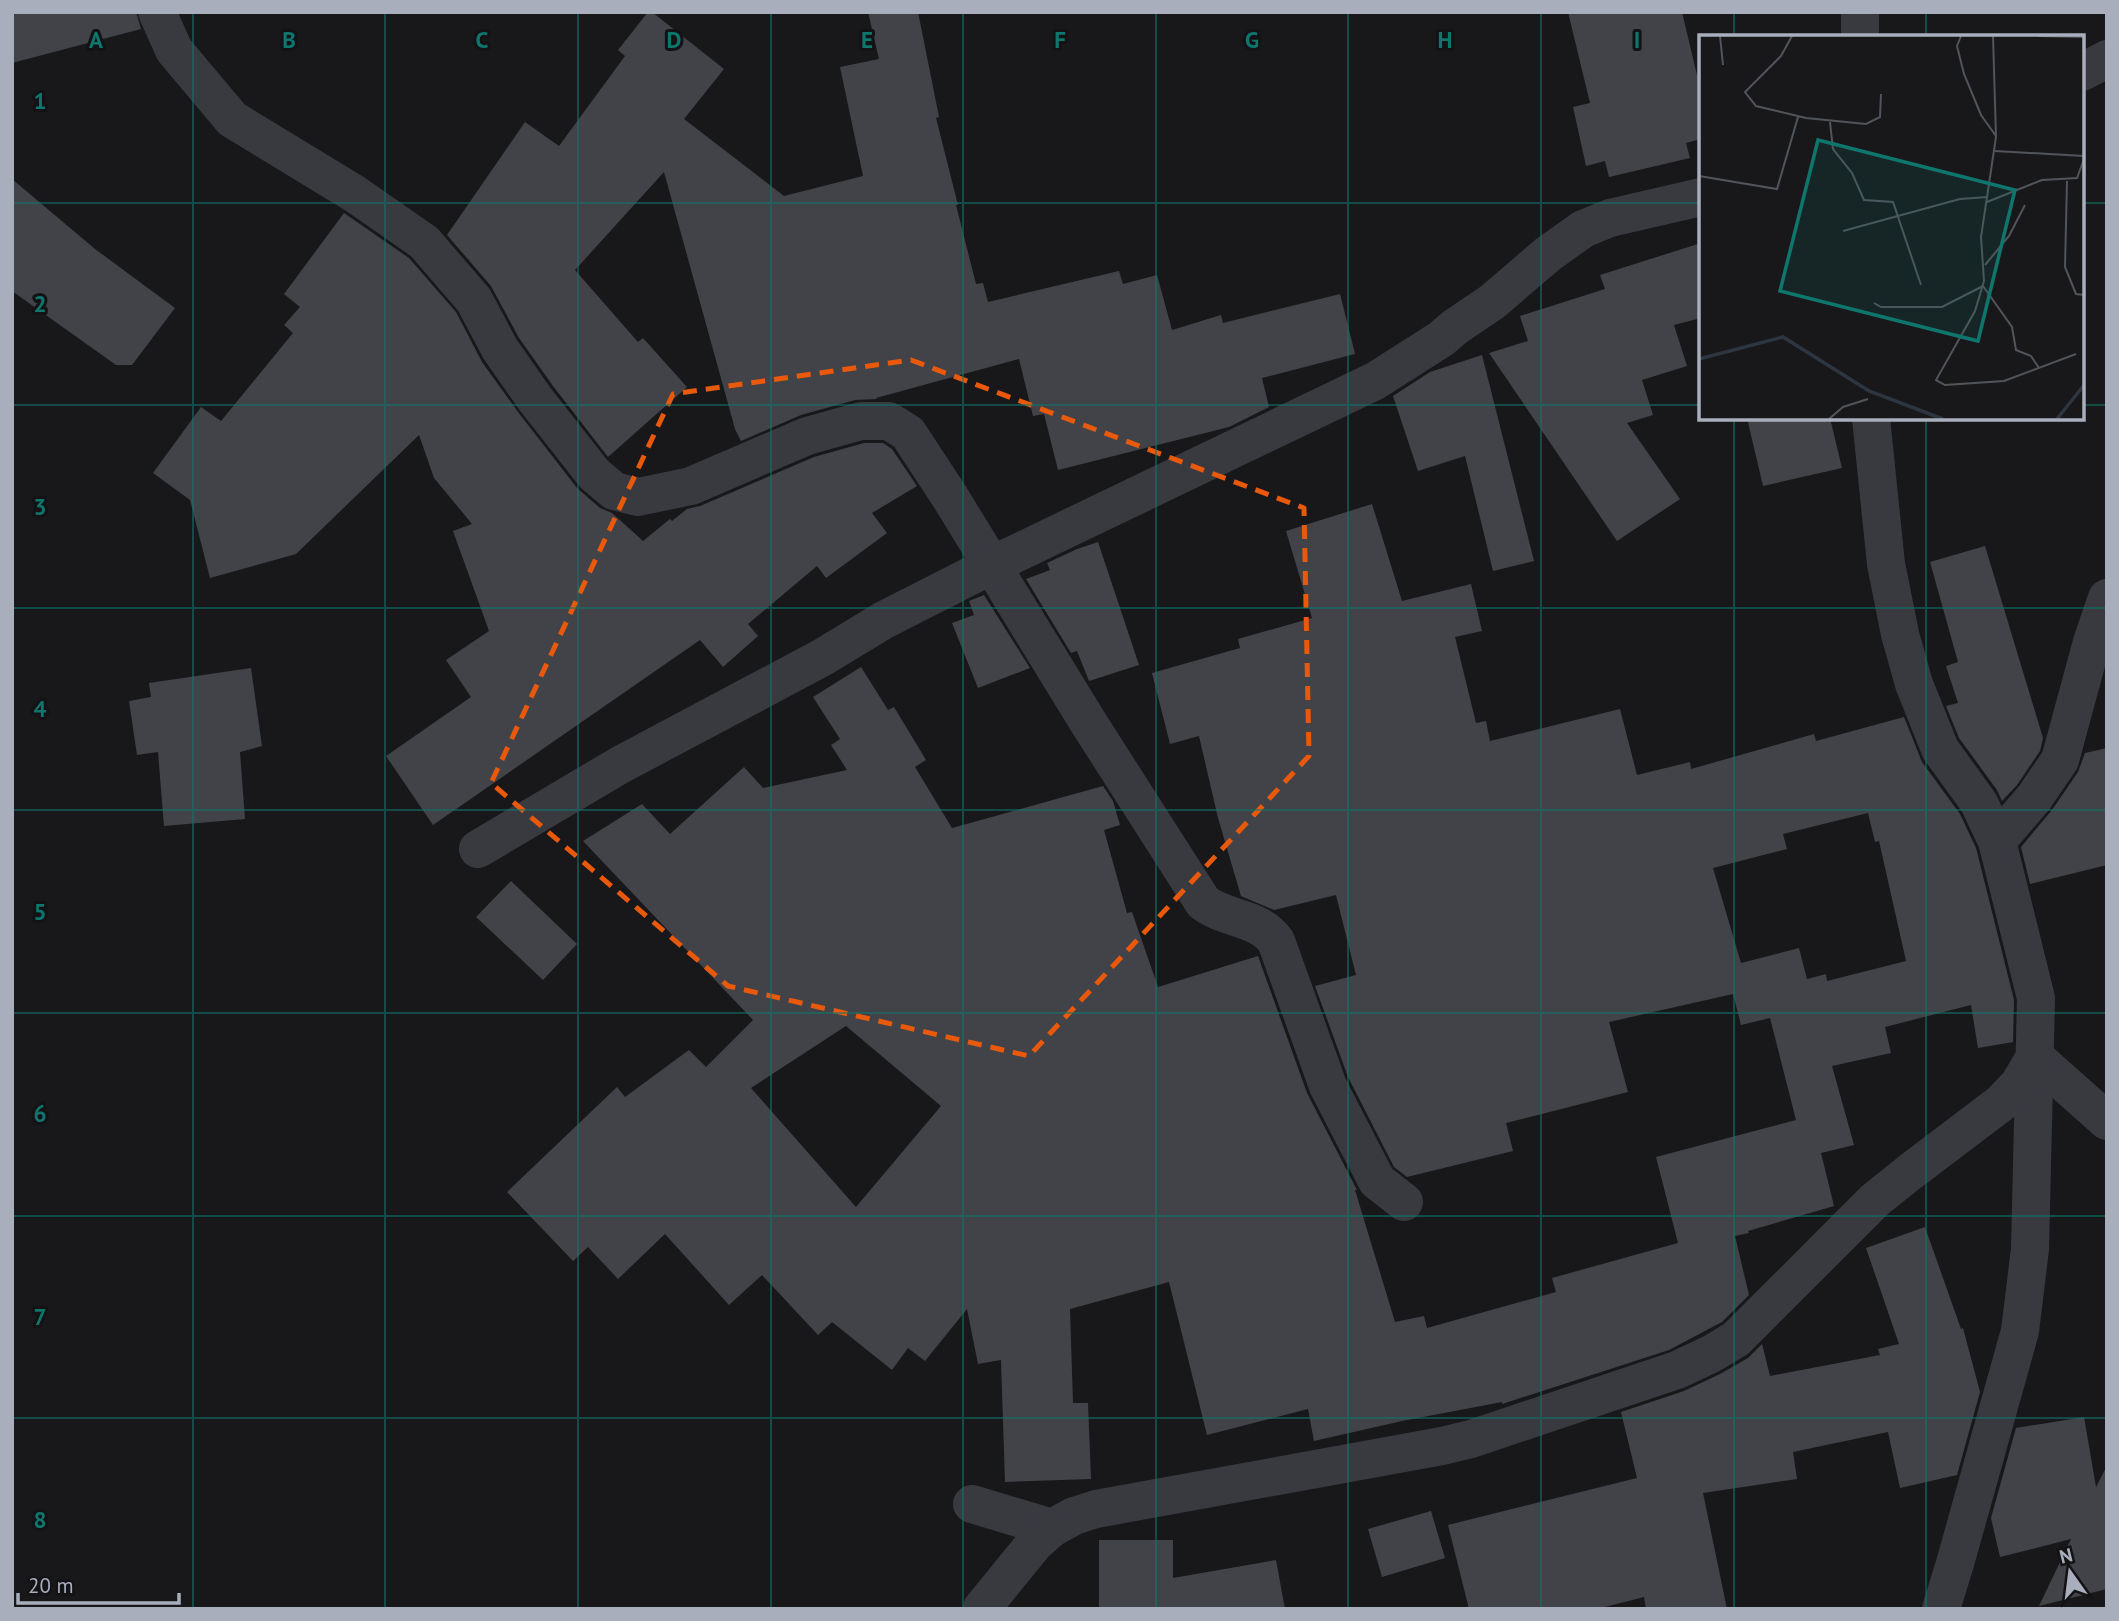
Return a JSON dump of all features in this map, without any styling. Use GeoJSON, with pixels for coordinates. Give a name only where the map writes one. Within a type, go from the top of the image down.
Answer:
{"type":"FeatureCollection","features":[{"type":"Feature","properties":{"kind":"street"},"geometry":{"type":"LineString","coordinates":[[157,12],[174,50],[232,119],[355,194],[424,242],[474,300],[500,349],[535,399],[594,474],[614,491],[638,497],[691,486],[807,436],[861,421],[889,421],[908,433],[1203,902],[1213,910],[1261,925],[1276,941],[1328,1086],[1377,1181],[1404,1202]]}},
{"type":"Feature","properties":{"kind":"street"},"geometry":{"type":"LineString","coordinates":[[1860,12],[1860,35]]}},
{"type":"Feature","properties":{"kind":"street"},"geometry":{"type":"LineString","coordinates":[[2084,71],[2107,59]]}},
{"type":"Feature","properties":{"kind":"street"},"geometry":{"type":"LineString","coordinates":[[478,849],[620,765],[823,657],[884,620],[992,565],[1375,381],[1441,339],[1492,302],[1548,254],[1583,229],[1610,218],[1699,197]]}},
{"type":"Feature","properties":{"kind":"street"},"geometry":{"type":"LineString","coordinates":[[1871,420],[1886,564],[1900,634],[1914,684],[1941,749],[1979,803],[1997,841],[2036,998],[2030,1250],[2020,1331],[1941,1609]]}},
{"type":"Feature","properties":{"kind":"street"},"geometry":{"type":"LineString","coordinates":[[1997,841],[2034,799],[2060,760],[2092,642],[2107,598]]}},
{"type":"Feature","properties":{"kind":"street"},"geometry":{"type":"LineString","coordinates":[[2035,1057],[2107,1121]]}},
{"type":"Feature","properties":{"kind":"street"},"geometry":{"type":"LineString","coordinates":[[982,1608],[1035,1543],[1052,1528],[1074,1516],[1096,1509],[1471,1439],[1677,1370],[1711,1354],[1736,1339],[1875,1200],[2001,1103],[2019,1084],[2035,1057]]}},
{"type":"Feature","properties":{"kind":"street"},"geometry":{"type":"LineString","coordinates":[[972,1504],[1052,1528]]}},
{"type":"Feature","properties":{"kind":"highlighted area"},"geometry":{"type":"Polygon","coordinates":[[[911,360],[1304,508],[1309,756],[1029,1056],[728,986],[491,783],[673,394],[911,360]]]}},
{"type":"Feature","properties":{"kind":"building"},"geometry":{"type":"Polygon","coordinates":[[[12,12],[136,12],[141,29],[12,63],[12,12]]]}},
{"type":"Feature","properties":{"kind":"building"},"geometry":{"type":"Polygon","coordinates":[[[648,12],[652,12],[724,69],[684,119],[784,196],[863,176],[840,67],[879,59],[868,12],[918,12],[939,117],[936,118],[956,205],[976,284],[983,283],[988,302],[1119,271],[1123,284],[1157,275],[1172,330],[1221,315],[1223,323],[1340,294],[1355,354],[1262,378],[1269,407],[1229,427],[1058,470],[1044,414],[1033,416],[1019,359],[877,399],[855,400],[801,415],[741,441],[735,429],[664,172],[575,270],[638,342],[643,338],[687,387],[608,457],[519,338],[491,286],[447,235],[525,122],[559,146],[625,56],[618,50],[648,12]]]}},
{"type":"Feature","properties":{"kind":"building"},"geometry":{"type":"Polygon","coordinates":[[[1568,12],[1682,12],[1699,84],[1699,140],[1686,143],[1690,158],[1609,177],[1605,161],[1586,166],[1573,107],[1590,103],[1568,12]]]}},
{"type":"Feature","properties":{"kind":"building"},"geometry":{"type":"Polygon","coordinates":[[[12,179],[95,249],[175,308],[132,365],[116,365],[12,291],[12,179]]]}},
{"type":"Feature","properties":{"kind":"building"},"geometry":{"type":"Polygon","coordinates":[[[344,213],[409,258],[456,312],[482,362],[577,488],[600,508],[612,513],[643,541],[687,509],[700,506],[814,457],[864,443],[883,443],[892,449],[917,486],[872,513],[887,533],[826,578],[817,566],[748,624],[758,636],[723,667],[700,640],[433,825],[386,756],[471,697],[446,660],[489,631],[453,531],[472,524],[434,478],[419,435],[296,554],[210,578],[190,500],[153,473],[201,407],[221,421],[293,333],[284,325],[300,307],[284,294],[344,213]]]}},
{"type":"Feature","properties":{"kind":"building"},"geometry":{"type":"Polygon","coordinates":[[[1699,244],[1699,319],[1674,325],[1687,366],[1642,380],[1653,415],[1627,423],[1680,499],[1617,541],[1489,353],[1528,341],[1520,316],[1605,289],[1600,275],[1699,244]]]}},
{"type":"Feature","properties":{"kind":"building"},"geometry":{"type":"Polygon","coordinates":[[[1482,355],[1534,561],[1493,571],[1465,456],[1418,471],[1393,396],[1430,372],[1482,355]]]}},
{"type":"Feature","properties":{"kind":"building"},"geometry":{"type":"Polygon","coordinates":[[[1747,420],[1830,420],[1842,468],[1763,486],[1747,420]]]}},
{"type":"Feature","properties":{"kind":"building"},"geometry":{"type":"Polygon","coordinates":[[[1372,504],[1402,601],[1471,584],[1482,631],[1455,637],[1476,723],[1486,721],[1490,741],[1620,709],[1637,775],[1690,762],[1691,769],[1814,734],[1816,741],[1904,717],[1922,762],[1960,814],[1976,848],[2014,1000],[2013,1042],[1978,1048],[1971,1005],[1885,1027],[1891,1053],[1832,1066],[1854,1145],[1821,1153],[1834,1206],[1735,1236],[1749,1295],[1722,1322],[1669,1350],[1502,1404],[1402,1421],[1314,1441],[1308,1409],[1207,1435],[1169,1282],[1070,1309],[1073,1403],[1088,1403],[1091,1479],[1005,1482],[1001,1360],[978,1364],[967,1309],[925,1361],[908,1348],[892,1370],[832,1322],[818,1335],[762,1275],[729,1305],[665,1234],[618,1279],[588,1247],[573,1261],[507,1192],[617,1087],[625,1097],[689,1050],[706,1067],[753,1020],[583,841],[642,804],[670,834],[744,767],[763,788],[847,770],[831,745],[840,739],[813,697],[861,667],[888,710],[894,707],[926,760],[915,767],[952,828],[1103,786],[1113,801],[1120,825],[1104,830],[1127,913],[1132,912],[1158,987],[1258,956],[1307,1093],[1357,1190],[1395,1322],[1424,1316],[1427,1328],[1556,1292],[1552,1278],[1678,1243],[1656,1157],[1796,1120],[1770,1018],[1741,1025],[1733,994],[1609,1022],[1628,1092],[1506,1123],[1513,1151],[1407,1177],[1394,1167],[1348,1077],[1315,986],[1356,975],[1336,895],[1274,910],[1241,896],[1218,818],[1199,736],[1170,744],[1152,673],[1240,648],[1238,639],[1312,618],[1286,531],[1372,504]],[[1868,813],[1783,834],[1787,849],[1713,868],[1741,963],[1799,948],[1807,979],[1826,974],[1827,981],[1906,961],[1879,841],[1875,842],[1868,813]],[[846,1026],[751,1088],[856,1207],[941,1106],[846,1026]]]}},
{"type":"Feature","properties":{"kind":"building"},"geometry":{"type":"Polygon","coordinates":[[[1098,542],[1139,665],[1089,681],[1077,651],[1071,653],[1026,579],[1050,570],[1047,563],[1098,542]]]}},
{"type":"Feature","properties":{"kind":"building"},"geometry":{"type":"Polygon","coordinates":[[[1985,546],[2043,738],[2040,751],[2017,785],[2002,801],[1959,738],[1946,706],[1958,703],[1946,666],[1958,662],[1930,562],[1985,546]]]}},
{"type":"Feature","properties":{"kind":"building"},"geometry":{"type":"Polygon","coordinates":[[[984,595],[1030,668],[978,688],[952,623],[974,615],[969,601],[984,595]]]}},
{"type":"Feature","properties":{"kind":"building"},"geometry":{"type":"Polygon","coordinates":[[[251,668],[262,746],[240,752],[245,819],[164,826],[158,752],[137,755],[129,701],[151,697],[149,683],[251,668]]]}},
{"type":"Feature","properties":{"kind":"building"},"geometry":{"type":"Polygon","coordinates":[[[2107,748],[2107,865],[2030,884],[2021,847],[2052,810],[2078,772],[2085,753],[2107,748]]]}},
{"type":"Feature","properties":{"kind":"building"},"geometry":{"type":"Polygon","coordinates":[[[511,881],[577,944],[543,980],[476,917],[511,881]]]}},
{"type":"Feature","properties":{"kind":"building"},"geometry":{"type":"Polygon","coordinates":[[[1925,1227],[1961,1329],[1963,1328],[1980,1392],[1957,1475],[1900,1488],[1888,1432],[1793,1452],[1797,1479],[1703,1493],[1727,1609],[1646,1609],[1644,1597],[1597,1609],[1469,1609],[1448,1525],[1637,1478],[1621,1412],[1684,1391],[1720,1374],[1748,1358],[1762,1344],[1770,1376],[1880,1355],[1878,1349],[1899,1344],[1866,1248],[1925,1227]]]}},
{"type":"Feature","properties":{"kind":"building"},"geometry":{"type":"Polygon","coordinates":[[[2084,1417],[2096,1487],[2107,1466],[2107,1589],[2039,1606],[2071,1539],[2000,1557],[1991,1518],[2016,1428],[2084,1417]]]}},
{"type":"Feature","properties":{"kind":"building"},"geometry":{"type":"Polygon","coordinates":[[[1431,1511],[1445,1558],[1382,1577],[1368,1529],[1431,1511]]]}},
{"type":"Feature","properties":{"kind":"building"},"geometry":{"type":"Polygon","coordinates":[[[1099,1540],[1173,1540],[1173,1578],[1276,1560],[1285,1609],[1099,1609],[1099,1540]]]}}]}
